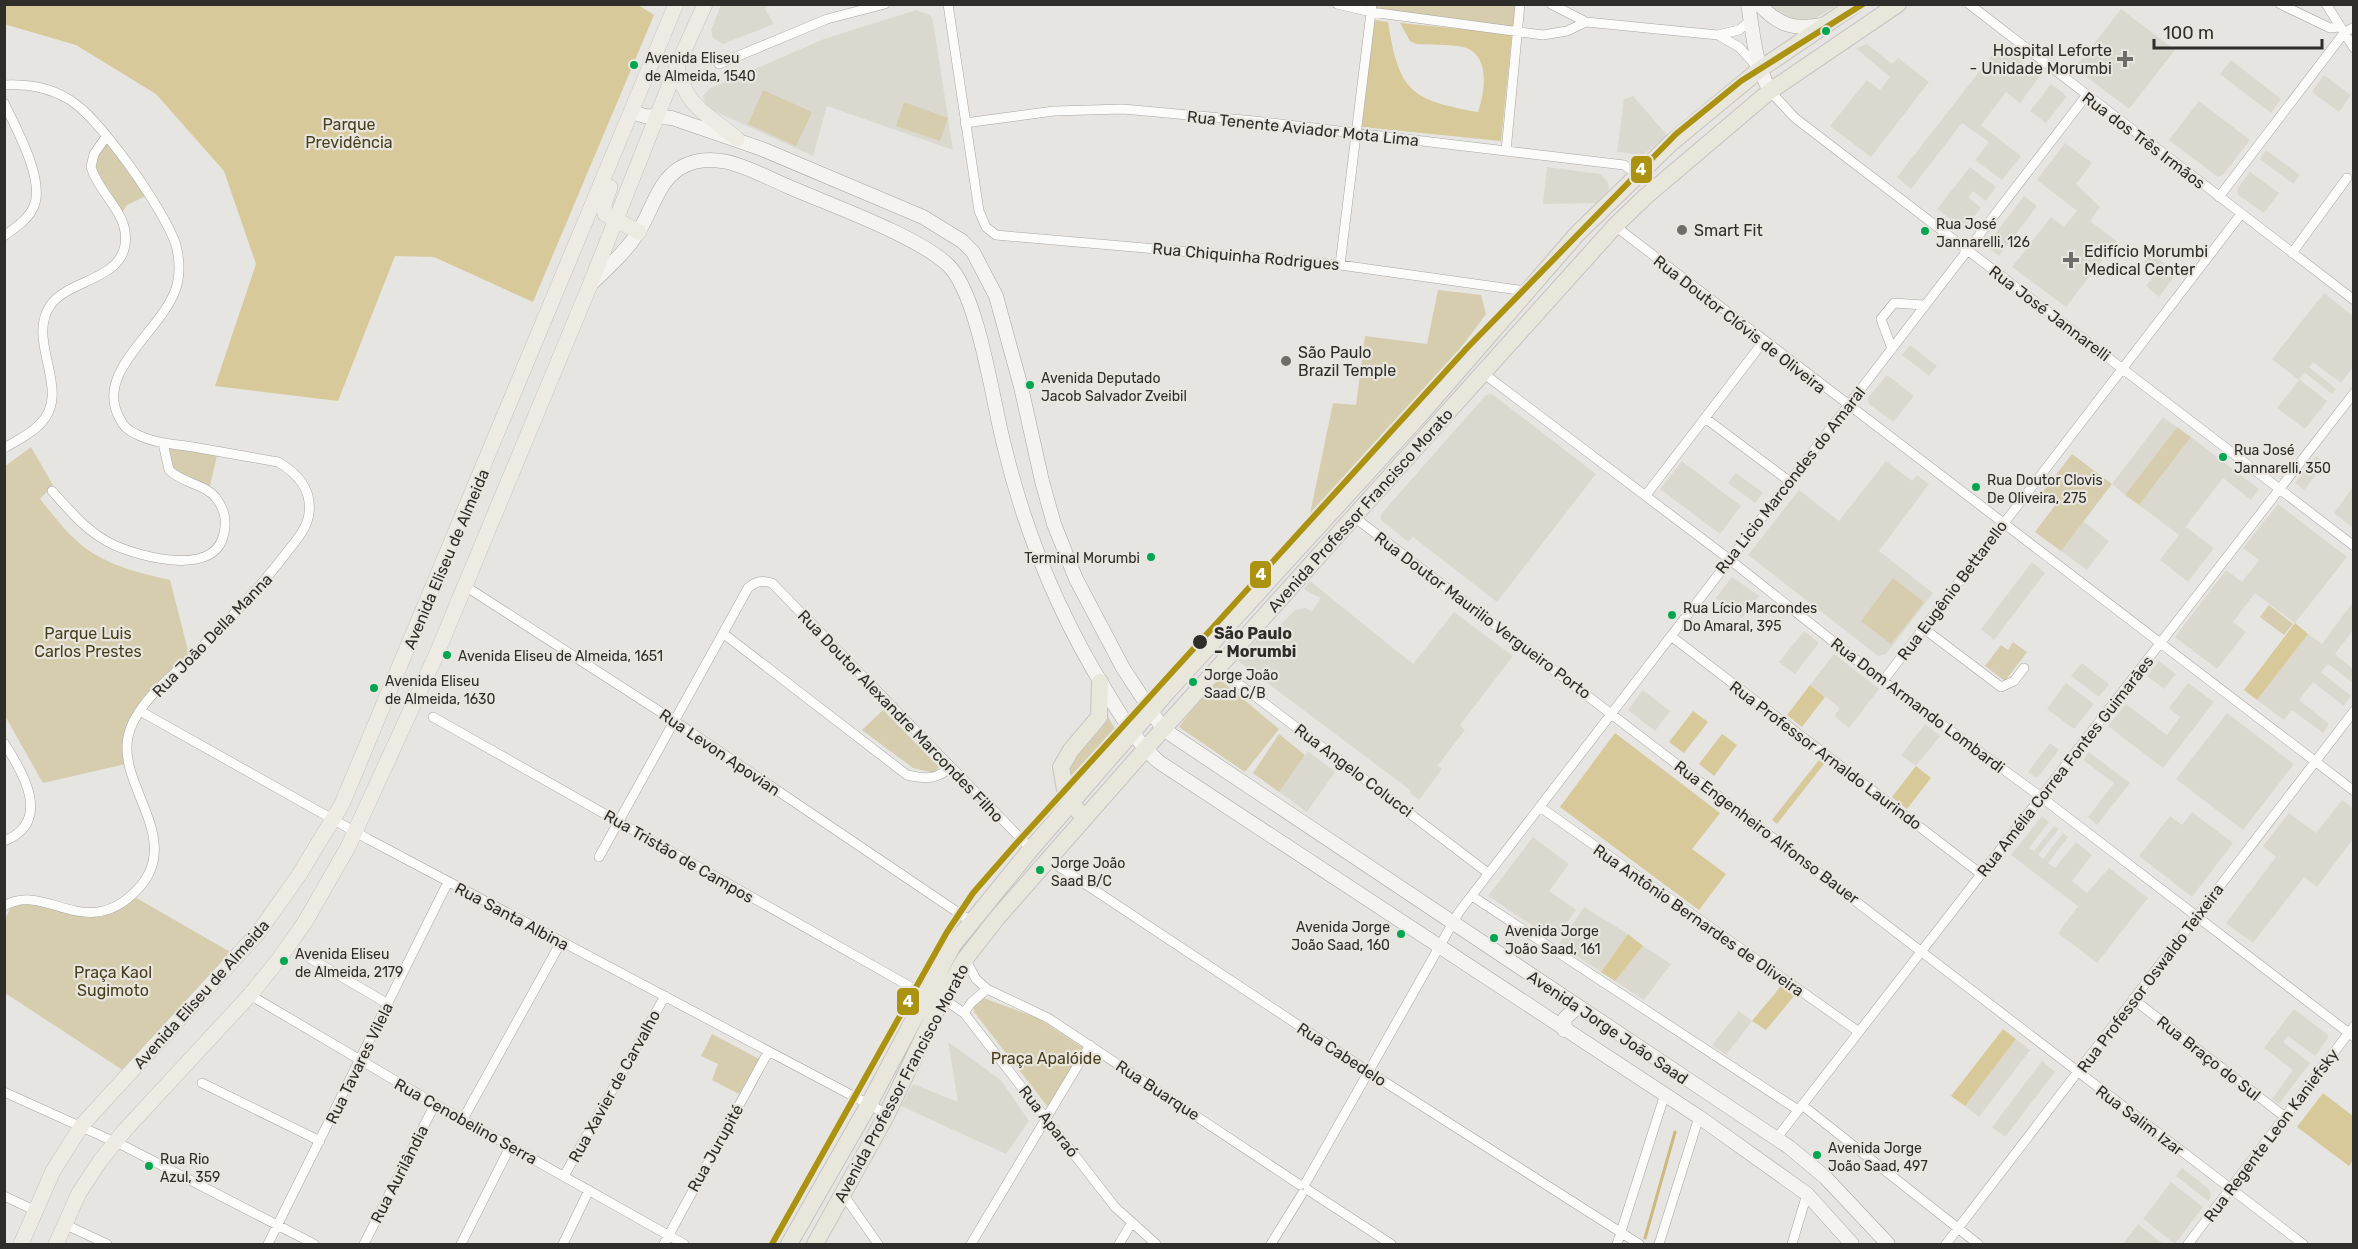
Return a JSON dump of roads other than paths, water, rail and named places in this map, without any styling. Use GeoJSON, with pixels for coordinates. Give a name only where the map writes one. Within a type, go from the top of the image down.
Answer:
{"type":"FeatureCollection","features":[{"type":"Feature","properties":{"kind":"highway","name":"Avenida Professor Francisco Morato"},"geometry":{"type":"LineString","coordinates":[[815,1245],[887,1114],[953,945],[1031,849],[1150,711],[1419,416],[1578,232],[1637,174],[1759,70],[1856,4]]}},
{"type":"Feature","properties":{"kind":"highway","name":"Avenida Professor Francisco Morato"},"geometry":{"type":"LineString","coordinates":[[789,1245],[868,1106],[934,997],[1085,817],[1163,729],[1615,226],[1663,181],[1770,91],[1898,4]]}},
{"type":"Feature","properties":{"kind":"highway"},"geometry":{"type":"LineString","coordinates":[[1085,817],[1071,804],[1062,785],[1061,767],[1071,750],[1099,717],[1100,682]]}},
{"type":"Feature","properties":{"kind":"main road","name":"Avenida Eliseu de Almeida"},"geometry":{"type":"LineString","coordinates":[[21,1245],[34,1210],[53,1172],[82,1125],[258,933],[299,875],[342,804],[676,4]]}},
{"type":"Feature","properties":{"kind":"main road","name":"Avenida Eliseu de Almeida"},"geometry":{"type":"LineString","coordinates":[[56,1245],[87,1179],[115,1143],[250,995],[305,922],[356,833],[465,586],[616,222],[677,66],[705,4]]}},
{"type":"Feature","properties":{"kind":"main road","name":"Rua José Jannarelli"},"geometry":{"type":"LineString","coordinates":[[1748,4],[1759,70],[1770,91]]}},
{"type":"Feature","properties":{"kind":"main road"},"geometry":{"type":"LineString","coordinates":[[1759,4],[1775,20],[1790,27],[1823,25]]}},
{"type":"Feature","properties":{"kind":"main road"},"geometry":{"type":"LineString","coordinates":[[677,66],[685,91],[698,110],[737,139]]}},
{"type":"Feature","properties":{"kind":"main road"},"geometry":{"type":"LineString","coordinates":[[631,112],[672,118],[737,139],[923,217],[962,241],[973,252],[996,296],[1054,524],[1076,579],[1103,633],[1163,729]]}},
{"type":"Feature","properties":{"kind":"main road"},"geometry":{"type":"LineString","coordinates":[[590,285],[639,232],[666,181],[690,163],[711,158],[772,180],[905,238],[947,264],[967,293],[1008,462],[1031,540],[1052,591],[1086,661],[1132,732]]}},
{"type":"Feature","properties":{"kind":"main road"},"geometry":{"type":"LineString","coordinates":[[610,162],[615,172],[604,211],[616,222],[639,232]]}},
{"type":"Feature","properties":{"kind":"main road"},"geometry":{"type":"LineString","coordinates":[[1052,591],[1076,579]]}},
{"type":"Feature","properties":{"kind":"main road","name":"Avenida Jorge João Saad"},"geometry":{"type":"LineString","coordinates":[[1163,729],[1776,1139],[1826,1177],[1888,1245]]}},
{"type":"Feature","properties":{"kind":"main road","name":"Avenida Jorge João Saad"},"geometry":{"type":"LineString","coordinates":[[1132,732],[1145,750],[1159,762],[1438,948],[1699,1117],[1807,1194],[1852,1245]]}},
{"type":"Feature","properties":{"kind":"main road"},"geometry":{"type":"LineString","coordinates":[[1544,1017],[1553,1015],[1560,1008],[1560,995]]}},
{"type":"Feature","properties":{"kind":"main road"},"geometry":{"type":"LineString","coordinates":[[1564,1030],[1569,1013],[1578,1007]]}},
{"type":"Feature","properties":{"kind":"street"},"geometry":{"type":"LineString","coordinates":[[948,4],[965,123]]}},
{"type":"Feature","properties":{"kind":"street"},"geometry":{"type":"LineString","coordinates":[[1337,4],[1517,31],[1556,34],[1586,22]]}},
{"type":"Feature","properties":{"kind":"street"},"geometry":{"type":"LineString","coordinates":[[1506,151],[1520,4]]}},
{"type":"Feature","properties":{"kind":"street"},"geometry":{"type":"LineString","coordinates":[[1551,4],[1586,22],[1718,35],[1739,30],[1751,20]]}},
{"type":"Feature","properties":{"kind":"street","name":"Rua dos Três Irmãos"},"geometry":{"type":"LineString","coordinates":[[1969,4],[2354,300]]}},
{"type":"Feature","properties":{"kind":"street"},"geometry":{"type":"LineString","coordinates":[[2280,4],[2330,28],[2342,30],[2354,27]]}},
{"type":"Feature","properties":{"kind":"street"},"geometry":{"type":"LineString","coordinates":[[2326,4],[2354,48]]}},
{"type":"Feature","properties":{"kind":"street"},"geometry":{"type":"LineString","coordinates":[[719,64],[827,19],[882,5]]}},
{"type":"Feature","properties":{"kind":"street"},"geometry":{"type":"LineString","coordinates":[[1340,265],[1372,8]]}},
{"type":"Feature","properties":{"kind":"street"},"geometry":{"type":"LineString","coordinates":[[2219,197],[2342,30]]}},
{"type":"Feature","properties":{"kind":"street"},"geometry":{"type":"LineString","coordinates":[[1718,35],[1739,47],[1759,70]]}},
{"type":"Feature","properties":{"kind":"street","name":"Rua João Della Manna"},"geometry":{"type":"LineString","coordinates":[[4,85],[40,86],[57,93],[82,110],[106,137],[159,210],[177,248],[177,285],[171,300],[162,316],[119,372],[112,398],[116,412],[128,430],[164,442],[278,462],[291,469],[301,480],[308,499],[309,514],[302,533],[274,569],[231,618],[140,711],[128,735],[127,747],[152,830],[152,862],[147,879],[134,893],[120,902],[94,913],[84,914],[30,899],[20,899],[7,905]]}},
{"type":"Feature","properties":{"kind":"street","name":"Rua José Jannarelli"},"geometry":{"type":"LineString","coordinates":[[1770,91],[1795,118],[2354,546]]}},
{"type":"Feature","properties":{"kind":"street","name":"Rua Licio Marcondes do Amaral"},"geometry":{"type":"LineString","coordinates":[[1271,1245],[1452,923],[1488,873],[2086,96]]}},
{"type":"Feature","properties":{"kind":"street"},"geometry":{"type":"LineString","coordinates":[[4,103],[34,174],[37,194],[26,219],[4,236]]}},
{"type":"Feature","properties":{"kind":"street","name":"Rua Tenente Aviador Mota Lima"},"geometry":{"type":"LineString","coordinates":[[965,123],[1053,111],[1123,109],[1356,133],[1624,165],[1637,174]]}},
{"type":"Feature","properties":{"kind":"street","name":"Rua Chiquinha Rodrigues"},"geometry":{"type":"LineString","coordinates":[[965,123],[979,211],[986,227],[1004,237],[1179,249],[1340,265],[1526,291]]}},
{"type":"Feature","properties":{"kind":"street"},"geometry":{"type":"LineString","coordinates":[[4,448],[32,431],[48,413],[51,382],[41,337],[42,325],[50,306],[62,295],[113,266],[119,261],[125,248],[124,225],[91,167],[94,154],[106,137]]}},
{"type":"Feature","properties":{"kind":"street"},"geometry":{"type":"LineString","coordinates":[[2292,253],[2347,178]]}},
{"type":"Feature","properties":{"kind":"street","name":"Rua Eugênio Bettarello"},"geometry":{"type":"LineString","coordinates":[[1883,681],[2241,214]]}},
{"type":"Feature","properties":{"kind":"street","name":"Rua Doutor Clóvis de Oliveira"},"geometry":{"type":"LineString","coordinates":[[1615,226],[1763,342],[2354,791]]}},
{"type":"Feature","properties":{"kind":"street"},"geometry":{"type":"LineString","coordinates":[[1892,349],[1881,319],[1886,311],[1894,303],[1924,306]]}},
{"type":"Feature","properties":{"kind":"street"},"geometry":{"type":"LineString","coordinates":[[1646,495],[1763,342]]}},
{"type":"Feature","properties":{"kind":"street","name":"Rua Dom Armando Lombardi"},"geometry":{"type":"LineString","coordinates":[[1483,373],[1646,495],[1883,681],[2041,796],[2352,1032]]}},
{"type":"Feature","properties":{"kind":"street","name":"Rua Amélia Correa Fontes Guimarães"},"geometry":{"type":"LineString","coordinates":[[1776,1139],[2354,393]]}},
{"type":"Feature","properties":{"kind":"street"},"geometry":{"type":"LineString","coordinates":[[1705,418],[1789,481]]}},
{"type":"Feature","properties":{"kind":"street"},"geometry":{"type":"LineString","coordinates":[[52,491],[82,524],[115,545],[166,561],[190,561],[204,557],[214,551],[224,534],[225,519],[222,508],[210,492],[174,475],[168,468],[164,442]]}},
{"type":"Feature","properties":{"kind":"street","name":"Rua Doutor Maurilio Vergueiro Porto"},"geometry":{"type":"LineString","coordinates":[[1354,517],[1612,713]]}},
{"type":"Feature","properties":{"kind":"street","name":"Rua Doutor Alexandre Marcondes Filho"},"geometry":{"type":"LineString","coordinates":[[724,634],[748,588],[754,582],[772,583],[1031,849]]}},
{"type":"Feature","properties":{"kind":"street","name":"Rua Levon Apovian"},"geometry":{"type":"LineString","coordinates":[[465,586],[676,722],[972,922]]}},
{"type":"Feature","properties":{"kind":"street"},"geometry":{"type":"LineString","coordinates":[[1923,628],[2001,687],[2014,681],[2024,668]]}},
{"type":"Feature","properties":{"kind":"street"},"geometry":{"type":"LineString","coordinates":[[600,857],[724,634],[907,775],[925,779],[939,777],[950,768]]}},
{"type":"Feature","properties":{"kind":"street","name":"Rua Professor Arnaldo Laurindo"},"geometry":{"type":"LineString","coordinates":[[1671,636],[1981,874]]}},
{"type":"Feature","properties":{"kind":"street","name":"Rua Angelo Colucci"},"geometry":{"type":"LineString","coordinates":[[1218,668],[1488,873]]}},
{"type":"Feature","properties":{"kind":"street","name":"Rua Santa Albina"},"geometry":{"type":"LineString","coordinates":[[140,711],[356,833],[868,1106],[887,1114]]}},
{"type":"Feature","properties":{"kind":"street","name":"Rua Professor Oswaldo Teixeira"},"geometry":{"type":"LineString","coordinates":[[1946,1245],[2354,711]]}},
{"type":"Feature","properties":{"kind":"street","name":"Rua Engenheiro Alfonso Bauer"},"geometry":{"type":"LineString","coordinates":[[1612,713],[1922,950]]}},
{"type":"Feature","properties":{"kind":"street","name":"Rua Tristão de Campos"},"geometry":{"type":"LineString","coordinates":[[433,717],[934,997]]}},
{"type":"Feature","properties":{"kind":"street"},"geometry":{"type":"LineString","coordinates":[[4,742],[25,778],[31,805],[25,826],[18,834],[4,841]]}},
{"type":"Feature","properties":{"kind":"street","name":"Rua Antônio Bernardes de Oliveira"},"geometry":{"type":"LineString","coordinates":[[1540,807],[1858,1032]]}},
{"type":"Feature","properties":{"kind":"street","name":"Rua Cabedelo"},"geometry":{"type":"LineString","coordinates":[[1049,860],[1369,1072],[1639,1245]]}},
{"type":"Feature","properties":{"kind":"street","name":"Rua Tavares Vilela"},"geometry":{"type":"LineString","coordinates":[[268,1245],[448,882]]}},
{"type":"Feature","properties":{"kind":"street","name":"Avenida Jorge João Saad"},"geometry":{"type":"LineString","coordinates":[[1472,896],[1840,1133],[1978,1245]]}},
{"type":"Feature","properties":{"kind":"street"},"geometry":{"type":"LineString","coordinates":[[4,916],[7,905]]}},
{"type":"Feature","properties":{"kind":"street"},"geometry":{"type":"LineString","coordinates":[[463,1119],[561,942]]}},
{"type":"Feature","properties":{"kind":"street","name":"Rua Salim Izar"},"geometry":{"type":"LineString","coordinates":[[1922,950],[2303,1245]]}},
{"type":"Feature","properties":{"kind":"street"},"geometry":{"type":"LineString","coordinates":[[308,957],[388,1004]]}},
{"type":"Feature","properties":{"kind":"street","name":"Rua Buarque"},"geometry":{"type":"LineString","coordinates":[[965,959],[976,979],[987,989],[1032,1008],[1391,1245]]}},
{"type":"Feature","properties":{"kind":"street"},"geometry":{"type":"LineString","coordinates":[[964,1013],[971,1003],[987,989]]}},
{"type":"Feature","properties":{"kind":"street","name":"Rua Cenobelino Serra"},"geometry":{"type":"LineString","coordinates":[[250,995],[435,1104],[684,1245]]}},
{"type":"Feature","properties":{"kind":"street","name":"Rua Xavier de Carvalho"},"geometry":{"type":"LineString","coordinates":[[564,1176],[664,996]]}},
{"type":"Feature","properties":{"kind":"street","name":"Rua Aparaó"},"geometry":{"type":"LineString","coordinates":[[934,997],[964,1013],[1114,1207],[1156,1245]]}},
{"type":"Feature","properties":{"kind":"street","name":"Rua Braço do Sul"},"geometry":{"type":"LineString","coordinates":[[2133,999],[2285,1117]]}},
{"type":"Feature","properties":{"kind":"street","name":"Rua Regente Leon Kaniefsky"},"geometry":{"type":"LineString","coordinates":[[2188,1245],[2352,1032]]}},
{"type":"Feature","properties":{"kind":"street"},"geometry":{"type":"LineString","coordinates":[[971,1245],[1045,1116],[1090,1045]]}},
{"type":"Feature","properties":{"kind":"street","name":"Rua Jurupité"},"geometry":{"type":"LineString","coordinates":[[664,1245],[768,1052]]}},
{"type":"Feature","properties":{"kind":"street"},"geometry":{"type":"LineString","coordinates":[[202,1083],[320,1141]]}},
{"type":"Feature","properties":{"kind":"street"},"geometry":{"type":"LineString","coordinates":[[4,1092],[82,1125],[314,1245]]}},
{"type":"Feature","properties":{"kind":"street"},"geometry":{"type":"LineString","coordinates":[[1617,1245],[1665,1094]]}},
{"type":"Feature","properties":{"kind":"street","name":"Rua Aurilândia"},"geometry":{"type":"LineString","coordinates":[[364,1245],[435,1104]]}},
{"type":"Feature","properties":{"kind":"street"},"geometry":{"type":"LineString","coordinates":[[1659,1245],[1699,1117]]}},
{"type":"Feature","properties":{"kind":"street"},"geometry":{"type":"LineString","coordinates":[[461,1245],[510,1147]]}},
{"type":"Feature","properties":{"kind":"street"},"geometry":{"type":"LineString","coordinates":[[563,1245],[589,1190]]}},
{"type":"Feature","properties":{"kind":"street"},"geometry":{"type":"LineString","coordinates":[[843,1194],[878,1245]]}},
{"type":"Feature","properties":{"kind":"street"},"geometry":{"type":"LineString","coordinates":[[1792,1245],[1807,1194]]}},
{"type":"Feature","properties":{"kind":"street"},"geometry":{"type":"LineString","coordinates":[[4,1196],[34,1210]]}},
{"type":"Feature","properties":{"kind":"street"},"geometry":{"type":"LineString","coordinates":[[64,1224],[107,1245]]}},
{"type":"Feature","properties":{"kind":"street"},"geometry":{"type":"LineString","coordinates":[[1119,1245],[1131,1224]]}},
{"type":"Feature","properties":{"kind":"waterway"},"geometry":{"type":"LineString","coordinates":[[1645,1238],[1675,1132]]}},
{"type":"Feature","properties":{"kind":"place","name":"Hospital Leforte - Unidade Morumbi"},"geometry":{"type":"Point","coordinates":[2125,59]}},
{"type":"Feature","properties":{"kind":"place","name":"Avenida Eliseu de Almeida, 1540"},"geometry":{"type":"Point","coordinates":[634,65]}},
{"type":"Feature","properties":{"kind":"place","name":"Smart Fit"},"geometry":{"type":"Point","coordinates":[1682,230]}},
{"type":"Feature","properties":{"kind":"place","name":"Rua José Jannarelli, 126"},"geometry":{"type":"Point","coordinates":[1925,231]}},
{"type":"Feature","properties":{"kind":"place","name":"Edifício Morumbi Medical Center"},"geometry":{"type":"Point","coordinates":[2071,260]}},
{"type":"Feature","properties":{"kind":"place","name":"São Paulo Brazil Temple"},"geometry":{"type":"Point","coordinates":[1286,361]}},
{"type":"Feature","properties":{"kind":"place","name":"Avenida Deputado Jacob Salvador Zveibil"},"geometry":{"type":"Point","coordinates":[1030,385]}},
{"type":"Feature","properties":{"kind":"place","name":"Rua José Jannarelli, 350"},"geometry":{"type":"Point","coordinates":[2223,457]}},
{"type":"Feature","properties":{"kind":"place","name":"Rua Doutor Clovis De Oliveira, 275"},"geometry":{"type":"Point","coordinates":[1976,487]}},
{"type":"Feature","properties":{"kind":"place","name":"Terminal Morumbi"},"geometry":{"type":"Point","coordinates":[1151,557]}},
{"type":"Feature","properties":{"kind":"place","name":"Rua Lício Marcondes Do Amaral, 395"},"geometry":{"type":"Point","coordinates":[1672,615]}},
{"type":"Feature","properties":{"kind":"place","name":"São Paulo – Morumbi"},"geometry":{"type":"Point","coordinates":[1200,642]}},
{"type":"Feature","properties":{"kind":"place","name":"Avenida Eliseu de Almeida, 1651"},"geometry":{"type":"Point","coordinates":[447,655]}},
{"type":"Feature","properties":{"kind":"place","name":"Jorge João Saad C/B"},"geometry":{"type":"Point","coordinates":[1193,682]}},
{"type":"Feature","properties":{"kind":"place","name":"Avenida Eliseu de Almeida, 1630"},"geometry":{"type":"Point","coordinates":[374,688]}},
{"type":"Feature","properties":{"kind":"place","name":"Jorge João Saad B/C"},"geometry":{"type":"Point","coordinates":[1040,870]}},
{"type":"Feature","properties":{"kind":"place","name":"Avenida Jorge João Saad, 160"},"geometry":{"type":"Point","coordinates":[1401,934]}},
{"type":"Feature","properties":{"kind":"place","name":"Avenida Jorge João Saad, 161"},"geometry":{"type":"Point","coordinates":[1494,938]}},
{"type":"Feature","properties":{"kind":"place","name":"Avenida Eliseu de Almeida, 2179"},"geometry":{"type":"Point","coordinates":[284,961]}},
{"type":"Feature","properties":{"kind":"place","name":"Avenida Jorge João Saad, 497"},"geometry":{"type":"Point","coordinates":[1817,1155]}},
{"type":"Feature","properties":{"kind":"place","name":"Rua Rio Azul, 359"},"geometry":{"type":"Point","coordinates":[149,1166]}},
{"type":"Feature","properties":{"kind":"park label","name":"Parque Previdência"},"geometry":{"type":"Point","coordinates":[349,133]}},
{"type":"Feature","properties":{"kind":"park label","name":"Parque Luis Carlos Prestes"},"geometry":{"type":"Point","coordinates":[88,642]}},
{"type":"Feature","properties":{"kind":"park label","name":"Praça Kaol Sugimoto"},"geometry":{"type":"Point","coordinates":[113,981]}},
{"type":"Feature","properties":{"kind":"park label","name":"Praça Apalóide"},"geometry":{"type":"Point","coordinates":[1046,1058]}}]}
